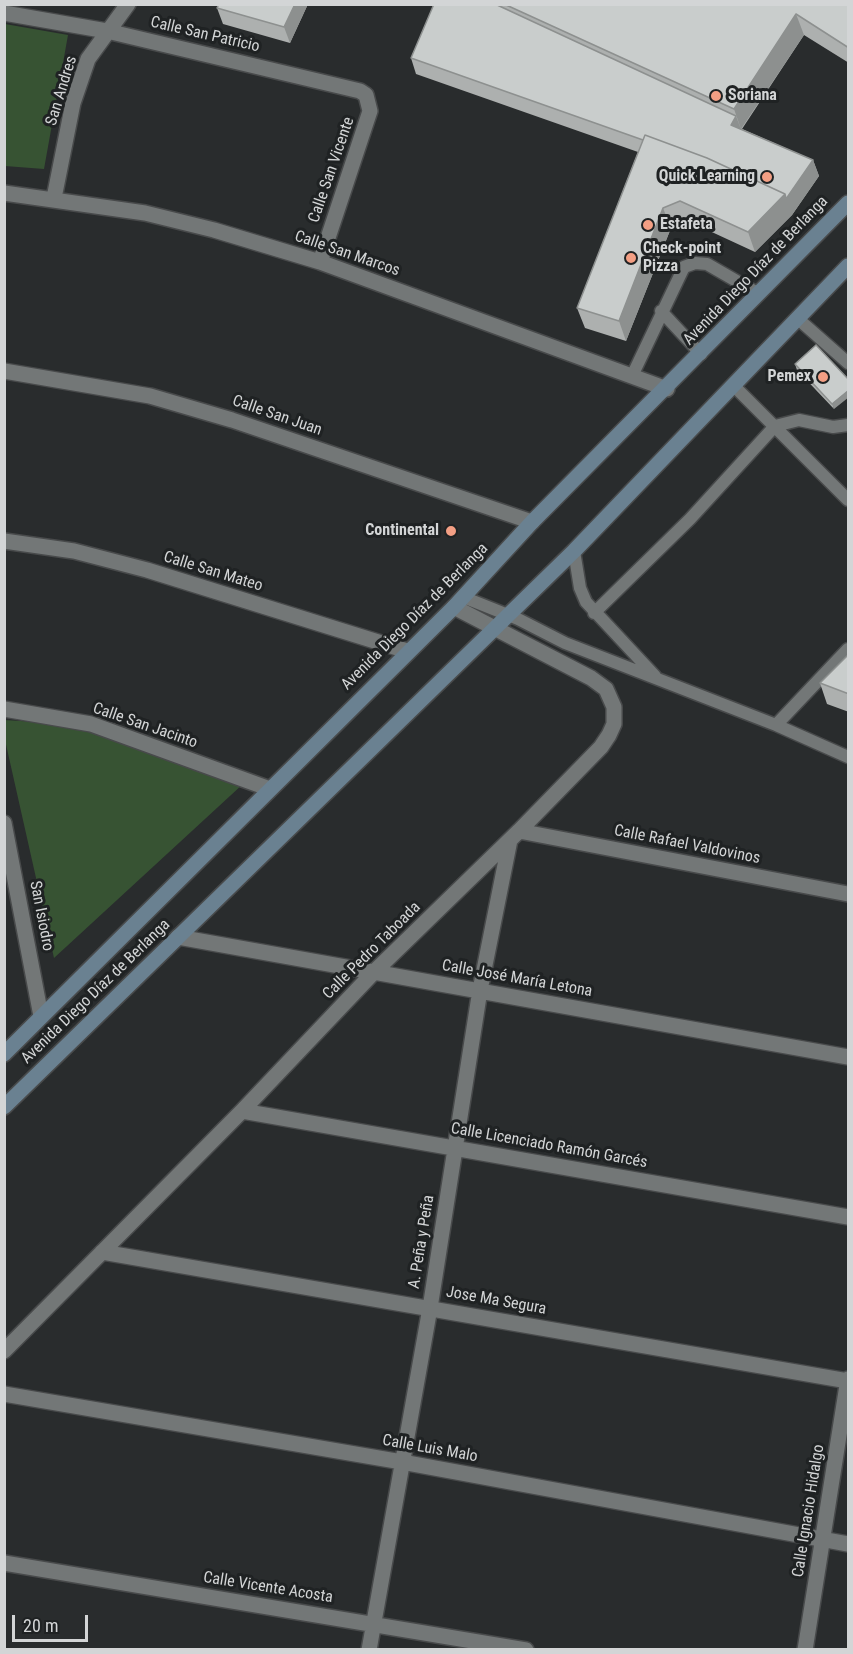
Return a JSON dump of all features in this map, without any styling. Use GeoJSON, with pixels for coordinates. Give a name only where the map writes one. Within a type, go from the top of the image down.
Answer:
{"type":"FeatureCollection","features":[{"type":"Feature","properties":{"kind":"main road","name":"Avenida Diego Díaz de Berlanga"},"geometry":{"type":"LineString","coordinates":[[4,1054],[458,602],[532,522],[667,389],[849,203]]}},
{"type":"Feature","properties":{"kind":"main road","name":"Avenida Diego Díaz de Berlanga"},"geometry":{"type":"LineString","coordinates":[[4,1107],[496,629],[849,266]]}},
{"type":"Feature","properties":{"kind":"street","name":"San Andres"},"geometry":{"type":"LineString","coordinates":[[54,198],[74,103],[88,59],[128,4]]}},
{"type":"Feature","properties":{"kind":"street","name":"Calle San Patricio"},"geometry":{"type":"LineString","coordinates":[[4,13],[107,31],[360,91]]}},
{"type":"Feature","properties":{"kind":"street","name":"Calle San Vicente"},"geometry":{"type":"LineString","coordinates":[[320,262],[370,111],[366,95],[360,91]]}},
{"type":"Feature","properties":{"kind":"street","name":"Calle San Marcos"},"geometry":{"type":"LineString","coordinates":[[4,193],[54,198],[146,213],[214,230],[320,262],[667,389]]}},
{"type":"Feature","properties":{"kind":"street","name":"Calle San Juan"},"geometry":{"type":"LineString","coordinates":[[4,371],[150,396],[232,420],[532,522]]}},
{"type":"Feature","properties":{"kind":"street","name":"Calle San Mateo"},"geometry":{"type":"LineString","coordinates":[[4,541],[74,551],[147,570],[407,651]]}},
{"type":"Feature","properties":{"kind":"street","name":"Calle Pedro Taboada"},"geometry":{"type":"LineString","coordinates":[[4,1351],[242,1112],[374,972],[514,836],[601,747],[614,723],[614,707],[606,689],[591,678],[496,629],[458,602]]}},
{"type":"Feature","properties":{"kind":"street","name":"Calle San Jacinto"},"geometry":{"type":"LineString","coordinates":[[4,709],[91,724],[270,789]]}},
{"type":"Feature","properties":{"kind":"street","name":"San Isiodro"},"geometry":{"type":"LineString","coordinates":[[4,823],[41,1016]]}},
{"type":"Feature","properties":{"kind":"street","name":"Calle Rafael Valdovinos"},"geometry":{"type":"LineString","coordinates":[[514,836],[849,894]]}},
{"type":"Feature","properties":{"kind":"street","name":"A. Peña y Peña"},"geometry":{"type":"LineString","coordinates":[[369,1650],[430,1308],[480,990],[514,836]]}},
{"type":"Feature","properties":{"kind":"street","name":"Calle José María Letona"},"geometry":{"type":"LineString","coordinates":[[178,937],[849,1057]]}},
{"type":"Feature","properties":{"kind":"street","name":"Calle Licenciado Ramón Garcés"},"geometry":{"type":"LineString","coordinates":[[242,1112],[849,1217]]}},
{"type":"Feature","properties":{"kind":"street","name":"Jose Ma Segura"},"geometry":{"type":"LineString","coordinates":[[102,1252],[848,1380]]}},
{"type":"Feature","properties":{"kind":"street","name":"Calle Ignacio Hidalgo"},"geometry":{"type":"LineString","coordinates":[[805,1650],[848,1380]]}},
{"type":"Feature","properties":{"kind":"street","name":"Calle Luis Malo"},"geometry":{"type":"LineString","coordinates":[[4,1394],[402,1461],[849,1544]]}},
{"type":"Feature","properties":{"kind":"street","name":"Calle Vicente Acosta"},"geometry":{"type":"LineString","coordinates":[[4,1563],[526,1650]]}},
{"type":"Feature","properties":{"kind":"lane"},"geometry":{"type":"LineString","coordinates":[[632,376],[661,311],[684,267],[695,263],[707,264],[759,294]]}},
{"type":"Feature","properties":{"kind":"lane"},"geometry":{"type":"LineString","coordinates":[[661,311],[701,354]]}},
{"type":"Feature","properties":{"kind":"lane"},"geometry":{"type":"LineString","coordinates":[[797,318],[849,363]]}},
{"type":"Feature","properties":{"kind":"lane"},"geometry":{"type":"LineString","coordinates":[[733,385],[849,500]]}},
{"type":"Feature","properties":{"kind":"lane"},"geometry":{"type":"LineString","coordinates":[[594,613],[690,519],[775,426],[799,420],[833,427],[849,425]]}},
{"type":"Feature","properties":{"kind":"lane"},"geometry":{"type":"LineString","coordinates":[[574,551],[580,588],[594,613],[658,678]]}},
{"type":"Feature","properties":{"kind":"lane"},"geometry":{"type":"LineString","coordinates":[[458,602],[509,616],[565,643],[776,725],[849,757]]}},
{"type":"Feature","properties":{"kind":"lane"},"geometry":{"type":"LineString","coordinates":[[552,658],[565,643]]}},
{"type":"Feature","properties":{"kind":"lane"},"geometry":{"type":"LineString","coordinates":[[776,725],[849,649]]}},
{"type":"Feature","properties":{"kind":"green space"},"geometry":{"type":"Polygon","coordinates":[[[5,24],[68,35],[44,169],[5,166],[5,24]]]}},
{"type":"Feature","properties":{"kind":"green space"},"geometry":{"type":"Polygon","coordinates":[[[4,720],[71,724],[243,784],[54,958],[5,740],[4,720]]]}},
{"type":"Feature","properties":{"kind":"building"},"geometry":{"type":"Polygon","coordinates":[[[219,4],[295,4],[284,27],[217,8],[219,4]]]}},
{"type":"Feature","properties":{"kind":"building"},"geometry":{"type":"Polygon","coordinates":[[[434,4],[495,4],[736,116],[731,125],[813,160],[786,199],[785,194],[707,158],[645,135],[643,140],[411,58],[434,4]]]}},
{"type":"Feature","properties":{"kind":"building","name":"Soriana"},"geometry":{"type":"Polygon","coordinates":[[[504,4],[849,4],[849,48],[796,14],[734,109],[504,4]]]}},
{"type":"Feature","properties":{"kind":"building"},"geometry":{"type":"Polygon","coordinates":[[[645,135],[707,158],[785,194],[748,232],[680,201],[663,208],[619,321],[577,308],[645,135]]]}},
{"type":"Feature","properties":{"kind":"building","name":"Pemex"},"geometry":{"type":"Polygon","coordinates":[[[816,345],[849,380],[849,390],[832,404],[795,364],[816,345]]]}},
{"type":"Feature","properties":{"kind":"building"},"geometry":{"type":"Polygon","coordinates":[[[849,654],[849,694],[820,683],[849,654]]]}},
{"type":"Feature","properties":{"kind":"place","name":"Soriana"},"geometry":{"type":"Point","coordinates":[716,96]}},
{"type":"Feature","properties":{"kind":"place","name":"Quick Learning"},"geometry":{"type":"Point","coordinates":[767,177]}},
{"type":"Feature","properties":{"kind":"place","name":"Estafeta"},"geometry":{"type":"Point","coordinates":[648,225]}},
{"type":"Feature","properties":{"kind":"place","name":"Check-point Pizza"},"geometry":{"type":"Point","coordinates":[631,258]}},
{"type":"Feature","properties":{"kind":"place","name":"Pemex"},"geometry":{"type":"Point","coordinates":[823,377]}},
{"type":"Feature","properties":{"kind":"place","name":"Continental"},"geometry":{"type":"Point","coordinates":[451,531]}}]}
